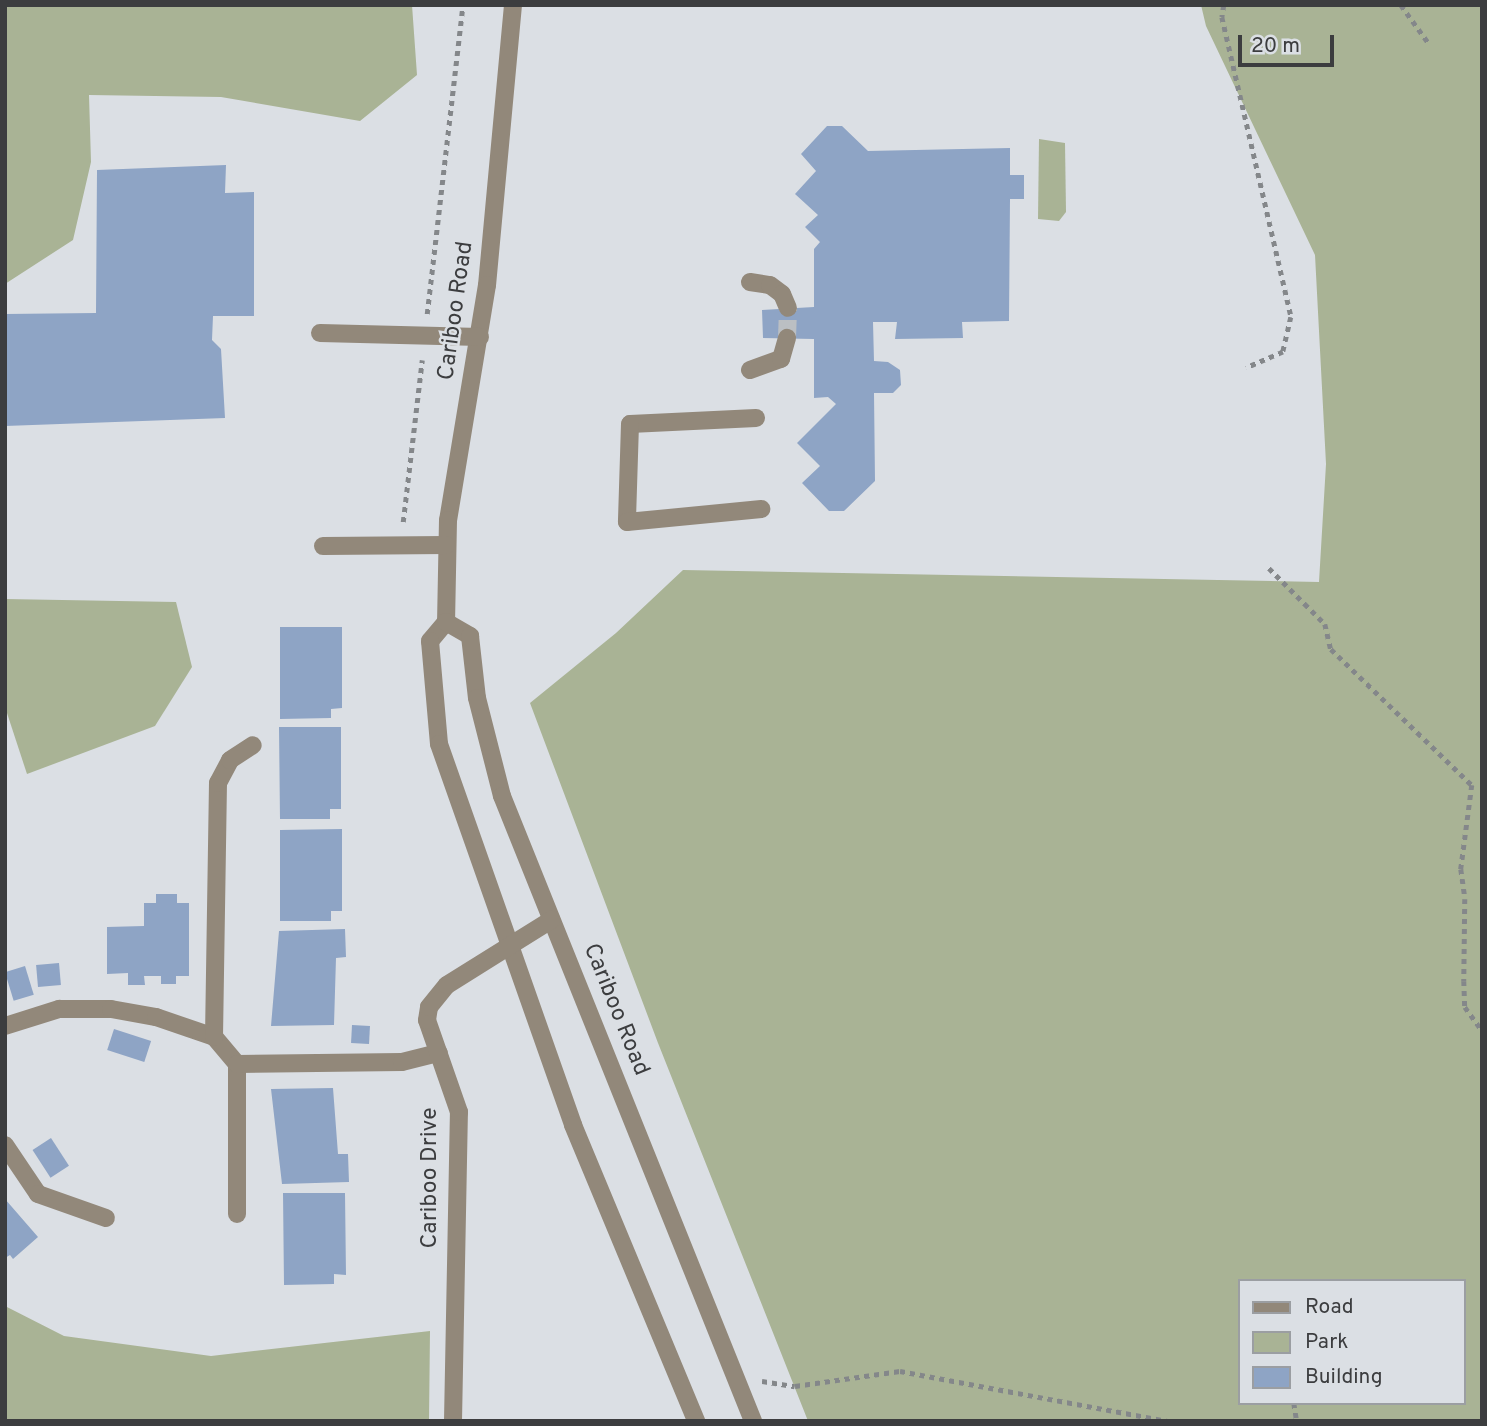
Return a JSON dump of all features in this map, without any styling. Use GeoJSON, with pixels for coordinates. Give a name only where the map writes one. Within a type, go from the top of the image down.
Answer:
{"type":"FeatureCollection","features":[{"type":"Feature","properties":{"kind":"street","name":"Cariboo Road"},"geometry":{"type":"LineString","coordinates":[[513,5],[480,337],[446,545],[446,622],[430,640],[439,744],[573,1125],[696,1421]]}},
{"type":"Feature","properties":{"kind":"street"},"geometry":{"type":"LineString","coordinates":[[750,282],[770,285],[782,294],[788,308]]}},
{"type":"Feature","properties":{"kind":"street"},"geometry":{"type":"LineString","coordinates":[[320,333],[480,337]]}},
{"type":"Feature","properties":{"kind":"street"},"geometry":{"type":"LineString","coordinates":[[750,370],[781,359],[786,338]]}},
{"type":"Feature","properties":{"kind":"street"},"geometry":{"type":"LineString","coordinates":[[756,418],[630,424],[627,522],[761,509]]}},
{"type":"Feature","properties":{"kind":"street"},"geometry":{"type":"LineString","coordinates":[[323,546],[446,545]]}},
{"type":"Feature","properties":{"kind":"street","name":"Cariboo Road"},"geometry":{"type":"LineString","coordinates":[[446,622],[470,636],[477,698],[502,796],[753,1421]]}},
{"type":"Feature","properties":{"kind":"street"},"geometry":{"type":"LineString","coordinates":[[214,1037],[218,783],[230,760],[253,745]]}},
{"type":"Feature","properties":{"kind":"street","name":"Cariboo Drive"},"geometry":{"type":"LineString","coordinates":[[453,1421],[459,1112],[427,1020],[435,996],[508,945],[551,920]]}},
{"type":"Feature","properties":{"kind":"street"},"geometry":{"type":"LineString","coordinates":[[5,1026],[59,1009],[111,1009],[156,1017],[214,1037],[237,1064],[237,1214]]}},
{"type":"Feature","properties":{"kind":"street"},"geometry":{"type":"LineString","coordinates":[[237,1064],[402,1062],[439,1053]]}},
{"type":"Feature","properties":{"kind":"street"},"geometry":{"type":"LineString","coordinates":[[5,1145],[38,1194],[106,1218]]}},
{"type":"Feature","properties":{"kind":"path"},"geometry":{"type":"LineString","coordinates":[[400,544],[464,5]]}},
{"type":"Feature","properties":{"kind":"path"},"geometry":{"type":"LineString","coordinates":[[1224,5],[1222,17],[1291,317],[1283,352],[1246,368]]}},
{"type":"Feature","properties":{"kind":"path"},"geometry":{"type":"LineString","coordinates":[[1401,5],[1430,45]]}},
{"type":"Feature","properties":{"kind":"path"},"geometry":{"type":"LineString","coordinates":[[1269,568],[1325,624],[1331,649],[1472,785],[1461,869],[1465,899],[1465,1007],[1482,1030]]}},
{"type":"Feature","properties":{"kind":"path"},"geometry":{"type":"LineString","coordinates":[[737,1377],[795,1386],[900,1371],[1167,1421]]}},
{"type":"Feature","properties":{"kind":"green space"},"geometry":{"type":"Polygon","coordinates":[[[5,5],[412,5],[417,75],[360,121],[221,97],[89,95],[91,162],[73,240],[5,284],[5,5]]]}},
{"type":"Feature","properties":{"kind":"green space"},"geometry":{"type":"Polygon","coordinates":[[[1201,5],[1482,5],[1482,1421],[808,1421],[658,1043],[530,703],[616,633],[683,570],[1319,582],[1326,464],[1315,255],[1206,26],[1201,5]]]}},
{"type":"Feature","properties":{"kind":"green space"},"geometry":{"type":"Polygon","coordinates":[[[1039,139],[1065,143],[1066,212],[1059,221],[1038,219],[1039,139]]]}},
{"type":"Feature","properties":{"kind":"green space"},"geometry":{"type":"Polygon","coordinates":[[[5,599],[176,602],[192,667],[155,726],[27,774],[5,707],[5,599]]]}},
{"type":"Feature","properties":{"kind":"green space"},"geometry":{"type":"Polygon","coordinates":[[[5,1306],[64,1336],[211,1356],[430,1331],[429,1421],[5,1421],[5,1306]]]}},
{"type":"Feature","properties":{"kind":"building"},"geometry":{"type":"Polygon","coordinates":[[[827,126],[842,126],[868,151],[1010,148],[1010,175],[1024,175],[1024,199],[1010,199],[1009,321],[962,322],[963,338],[895,339],[897,322],[873,322],[874,361],[888,362],[900,370],[901,385],[893,393],[874,393],[875,481],[844,511],[829,511],[802,483],[820,466],[797,443],[836,404],[828,397],[814,398],[814,339],[763,338],[762,310],[814,307],[814,249],[820,242],[805,227],[818,215],[795,194],[816,171],[801,154],[827,126]]]}},
{"type":"Feature","properties":{"kind":"building"},"geometry":{"type":"Polygon","coordinates":[[[226,165],[225,193],[254,192],[254,316],[213,316],[212,340],[221,349],[225,418],[5,426],[5,314],[96,313],[97,170],[226,165]]]}},
{"type":"Feature","properties":{"kind":"building"},"geometry":{"type":"Polygon","coordinates":[[[280,627],[342,627],[342,708],[331,709],[331,718],[280,719],[280,627]]]}},
{"type":"Feature","properties":{"kind":"building"},"geometry":{"type":"Polygon","coordinates":[[[279,727],[341,727],[341,809],[330,809],[330,819],[280,819],[279,727]]]}},
{"type":"Feature","properties":{"kind":"building"},"geometry":{"type":"Polygon","coordinates":[[[342,829],[342,911],[331,911],[331,921],[280,921],[280,830],[342,829]]]}},
{"type":"Feature","properties":{"kind":"building"},"geometry":{"type":"Polygon","coordinates":[[[156,894],[177,894],[177,903],[189,903],[189,976],[176,976],[176,984],[161,984],[161,976],[144,976],[145,985],[128,985],[128,973],[107,974],[107,927],[144,926],[144,903],[156,903],[156,894]]]}},
{"type":"Feature","properties":{"kind":"building"},"geometry":{"type":"Polygon","coordinates":[[[345,929],[346,957],[336,958],[334,1025],[271,1026],[279,931],[345,929]]]}},
{"type":"Feature","properties":{"kind":"building"},"geometry":{"type":"Polygon","coordinates":[[[59,963],[61,985],[38,987],[36,965],[59,963]]]}},
{"type":"Feature","properties":{"kind":"building"},"geometry":{"type":"Polygon","coordinates":[[[25,966],[34,995],[14,1001],[5,972],[25,966]]]}},
{"type":"Feature","properties":{"kind":"building"},"geometry":{"type":"Polygon","coordinates":[[[352,1025],[370,1026],[369,1044],[351,1043],[352,1025]]]}},
{"type":"Feature","properties":{"kind":"building"},"geometry":{"type":"Polygon","coordinates":[[[114,1029],[151,1041],[144,1062],[107,1050],[114,1029]]]}},
{"type":"Feature","properties":{"kind":"building"},"geometry":{"type":"Polygon","coordinates":[[[333,1088],[338,1154],[348,1154],[349,1182],[282,1184],[271,1089],[333,1088]]]}},
{"type":"Feature","properties":{"kind":"building"},"geometry":{"type":"Polygon","coordinates":[[[51,1138],[69,1166],[51,1178],[33,1150],[51,1138]]]}},
{"type":"Feature","properties":{"kind":"building"},"geometry":{"type":"Polygon","coordinates":[[[283,1193],[345,1193],[346,1275],[334,1274],[334,1284],[284,1285],[283,1193]]]}},
{"type":"Feature","properties":{"kind":"building"},"geometry":{"type":"Polygon","coordinates":[[[5,1199],[38,1237],[13,1259],[10,1255],[5,1258],[5,1199]]]}},
{"type":"Feature","properties":{"kind":"tunnel"},"geometry":{"type":"LineString","coordinates":[[787,338],[788,308]]}}]}
